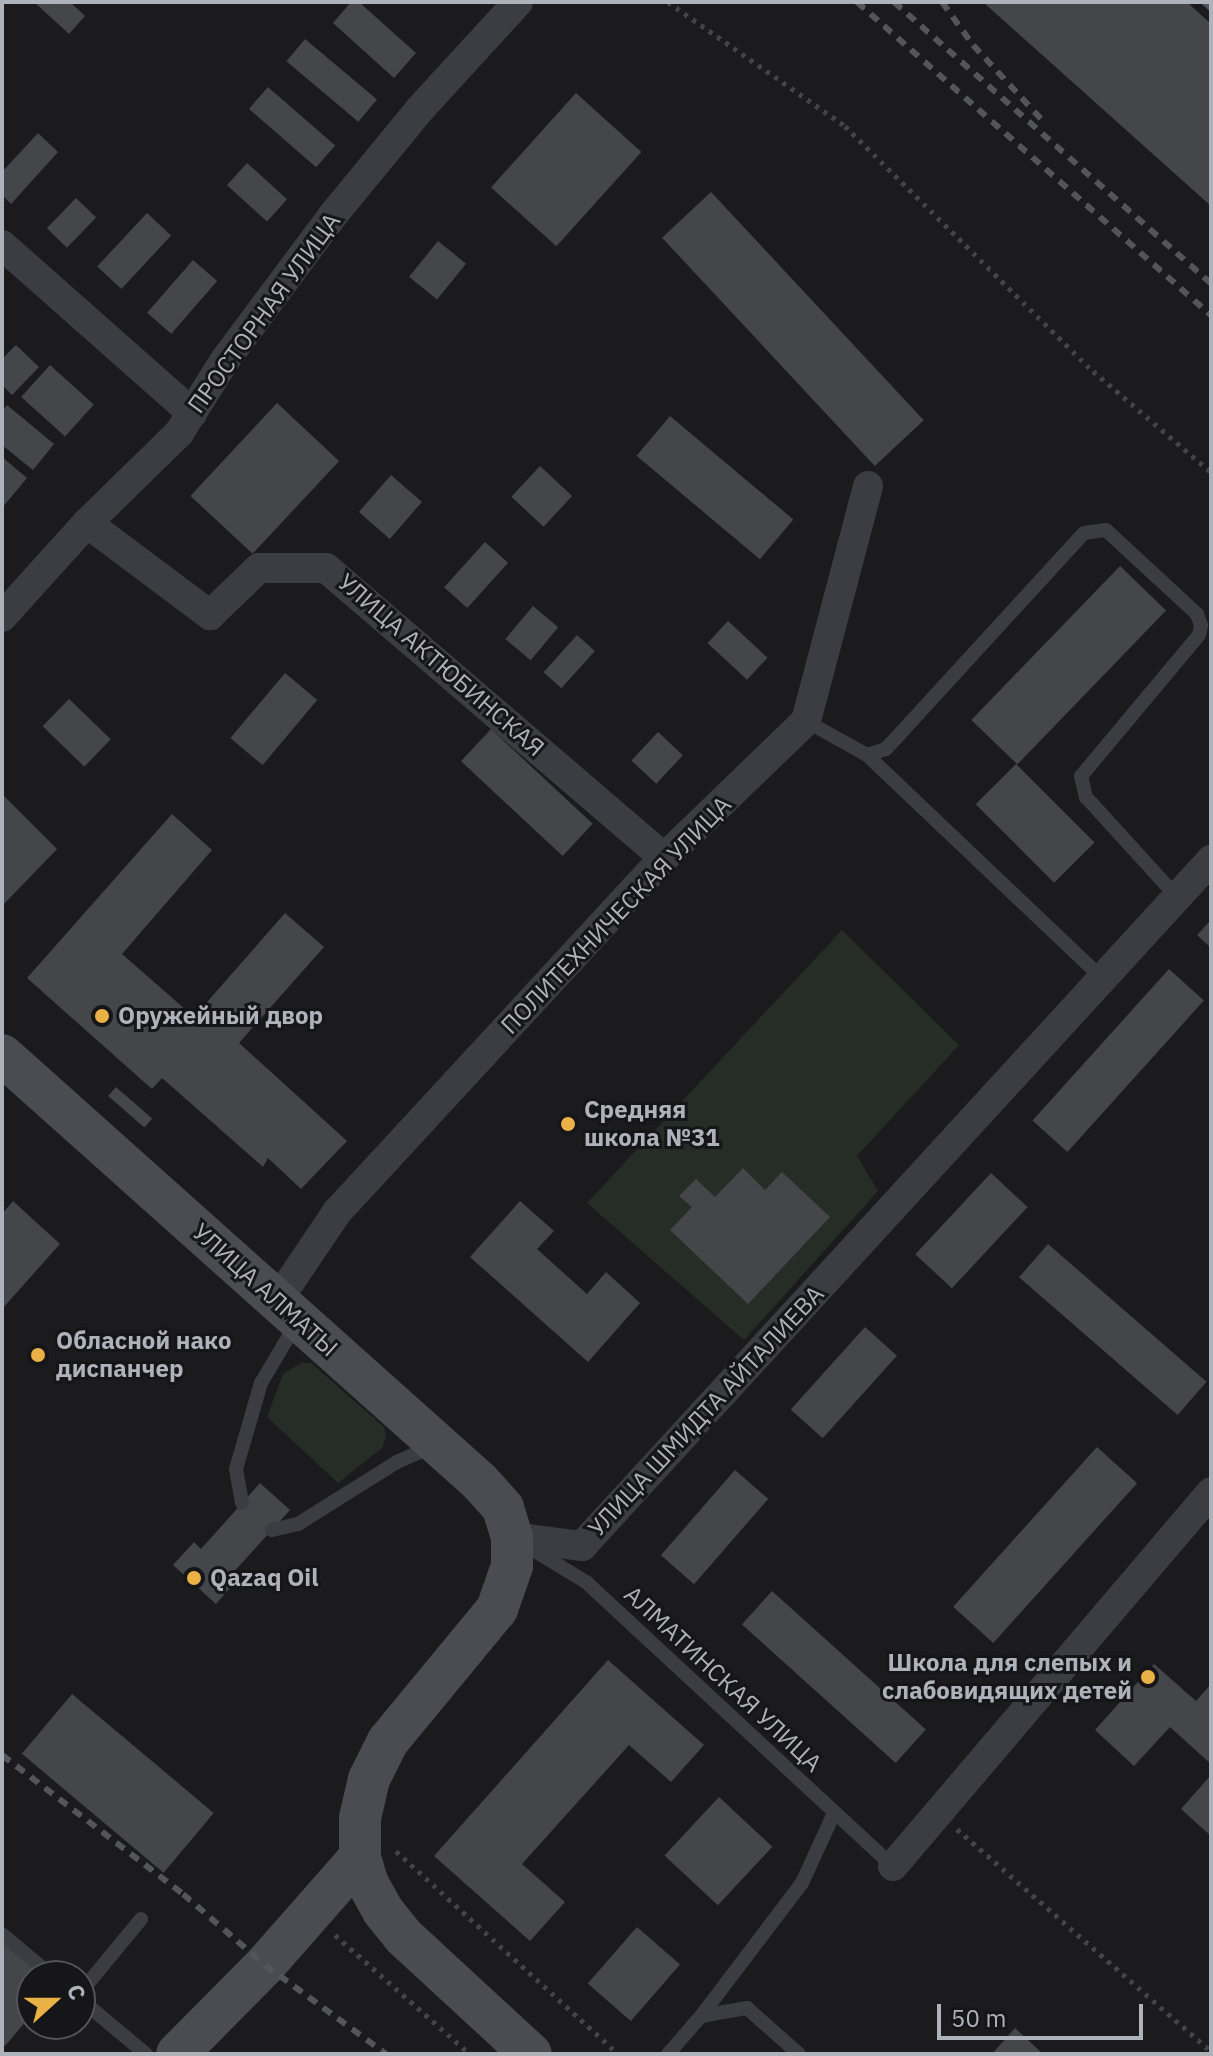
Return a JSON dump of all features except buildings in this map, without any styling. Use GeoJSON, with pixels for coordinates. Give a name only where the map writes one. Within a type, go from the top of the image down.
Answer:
{"type":"FeatureCollection","features":[{"type":"Feature","properties":{"kind":"street","name":"ПРОСТОРНАЯ УЛИЦА"},"geometry":{"type":"LineString","coordinates":[[2,617],[87,523],[179,433],[225,360],[333,215],[420,109],[518,2]]}},
{"type":"Feature","properties":{"kind":"street"},"geometry":{"type":"LineString","coordinates":[[2,245],[192,413]]}},
{"type":"Feature","properties":{"kind":"street"},"geometry":{"type":"LineString","coordinates":[[806,721],[868,486]]}},
{"type":"Feature","properties":{"kind":"street","name":"УЛИЦА АКТЮБИНСКАЯ"},"geometry":{"type":"LineString","coordinates":[[87,523],[210,615],[259,568],[326,568],[664,858]]}},
{"type":"Feature","properties":{"kind":"street","name":"ПОЛИТЕХНИЧЕСКАЯ УЛИЦА"},"geometry":{"type":"LineString","coordinates":[[288,1310],[337,1212],[664,858],[806,721]]}},
{"type":"Feature","properties":{"kind":"street","name":"УЛИЦА ШМИДТА АЙТАЛИЕВА"},"geometry":{"type":"LineString","coordinates":[[512,1537],[582,1546],[1211,860]]}},
{"type":"Feature","properties":{"kind":"street","name":"УЛИЦА АЛМАТЫ"},"geometry":{"type":"LineString","coordinates":[[2,1055],[479,1481],[503,1508],[512,1537]]}},
{"type":"Feature","properties":{"kind":"street"},"geometry":{"type":"LineString","coordinates":[[893,1866],[1211,1492]]}},
{"type":"Feature","properties":{"kind":"street"},"geometry":{"type":"LineString","coordinates":[[512,1537],[512,1566],[497,1609],[388,1741],[369,1779],[360,1838],[367,1882],[383,1911],[403,1936],[531,2054]]}},
{"type":"Feature","properties":{"kind":"street"},"geometry":{"type":"LineString","coordinates":[[177,2054],[310,1913],[360,1838]]}},
{"type":"Feature","properties":{"kind":"lane"},"geometry":{"type":"LineString","coordinates":[[867,755],[886,749],[1084,533],[1106,530],[1197,614],[1201,625],[1199,635],[1081,776],[1086,797],[1177,897]]}},
{"type":"Feature","properties":{"kind":"lane"},"geometry":{"type":"LineString","coordinates":[[806,721],[867,755],[1103,979]]}},
{"type":"Feature","properties":{"kind":"lane"},"geometry":{"type":"LineString","coordinates":[[242,1503],[236,1469],[261,1383],[288,1310]]}},
{"type":"Feature","properties":{"kind":"lane"},"geometry":{"type":"LineString","coordinates":[[272,1530],[298,1524],[397,1462],[437,1444]]}},
{"type":"Feature","properties":{"kind":"lane","name":"АЛМАТИНСКАЯ УЛИЦА"},"geometry":{"type":"LineString","coordinates":[[512,1537],[586,1582],[893,1866]]}},
{"type":"Feature","properties":{"kind":"lane"},"geometry":{"type":"LineString","coordinates":[[668,2054],[701,2016],[802,1883],[834,1813]]}},
{"type":"Feature","properties":{"kind":"lane"},"geometry":{"type":"LineString","coordinates":[[96,1974],[141,1919]]}},
{"type":"Feature","properties":{"kind":"lane"},"geometry":{"type":"LineString","coordinates":[[2,1934],[33,1960]]}},
{"type":"Feature","properties":{"kind":"lane"},"geometry":{"type":"LineString","coordinates":[[701,2016],[747,2008],[799,2054]]}},
{"type":"Feature","properties":{"kind":"lane"},"geometry":{"type":"LineString","coordinates":[[96,2012],[146,2054]]}},
{"type":"Feature","properties":{"kind":"path"},"geometry":{"type":"LineString","coordinates":[[668,2],[845,126],[1093,371],[1211,472]]}},
{"type":"Feature","properties":{"kind":"path"},"geometry":{"type":"LineString","coordinates":[[938,1813],[1211,2051]]}},
{"type":"Feature","properties":{"kind":"path"},"geometry":{"type":"LineString","coordinates":[[360,1838],[618,2054]]}},
{"type":"Feature","properties":{"kind":"path"},"geometry":{"type":"LineString","coordinates":[[310,1913],[470,2054]]}},
{"type":"Feature","properties":{"kind":"shaded area"},"geometry":{"type":"Polygon","coordinates":[[[842,930],[959,1045],[857,1156],[878,1191],[744,1340],[587,1203],[842,930]]]}},
{"type":"Feature","properties":{"kind":"shaded area"},"geometry":{"type":"Polygon","coordinates":[[[301,1363],[311,1363],[384,1427],[386,1438],[382,1448],[338,1483],[267,1417],[283,1374],[301,1363]]]}},
{"type":"Feature","properties":{"kind":"railway"},"geometry":{"type":"LineString","coordinates":[[857,2],[1211,315]]}},
{"type":"Feature","properties":{"kind":"railway"},"geometry":{"type":"LineString","coordinates":[[894,2],[1211,283]]}},
{"type":"Feature","properties":{"kind":"railway"},"geometry":{"type":"LineString","coordinates":[[942,2],[973,45],[1043,121]]}},
{"type":"Feature","properties":{"kind":"railway"},"geometry":{"type":"LineString","coordinates":[[1204,2],[1211,8]]}},
{"type":"Feature","properties":{"kind":"railway"},"geometry":{"type":"LineString","coordinates":[[2,1755],[183,1894],[265,1965],[386,2054]]}},
{"type":"Feature","properties":{"kind":"place","name":"Оружейный двор"},"geometry":{"type":"Point","coordinates":[102,1016]}},
{"type":"Feature","properties":{"kind":"place","name":"Средняя школа №31"},"geometry":{"type":"Point","coordinates":[568,1124]}},
{"type":"Feature","properties":{"kind":"place","name":"Обласной нако диспанчер"},"geometry":{"type":"Point","coordinates":[38,1355]}},
{"type":"Feature","properties":{"kind":"place","name":"Qazaq Oil"},"geometry":{"type":"Point","coordinates":[194,1578]}},
{"type":"Feature","properties":{"kind":"place","name":"Школа для слепых и слабовидящих детей"},"geometry":{"type":"Point","coordinates":[1148,1677]}}]}
